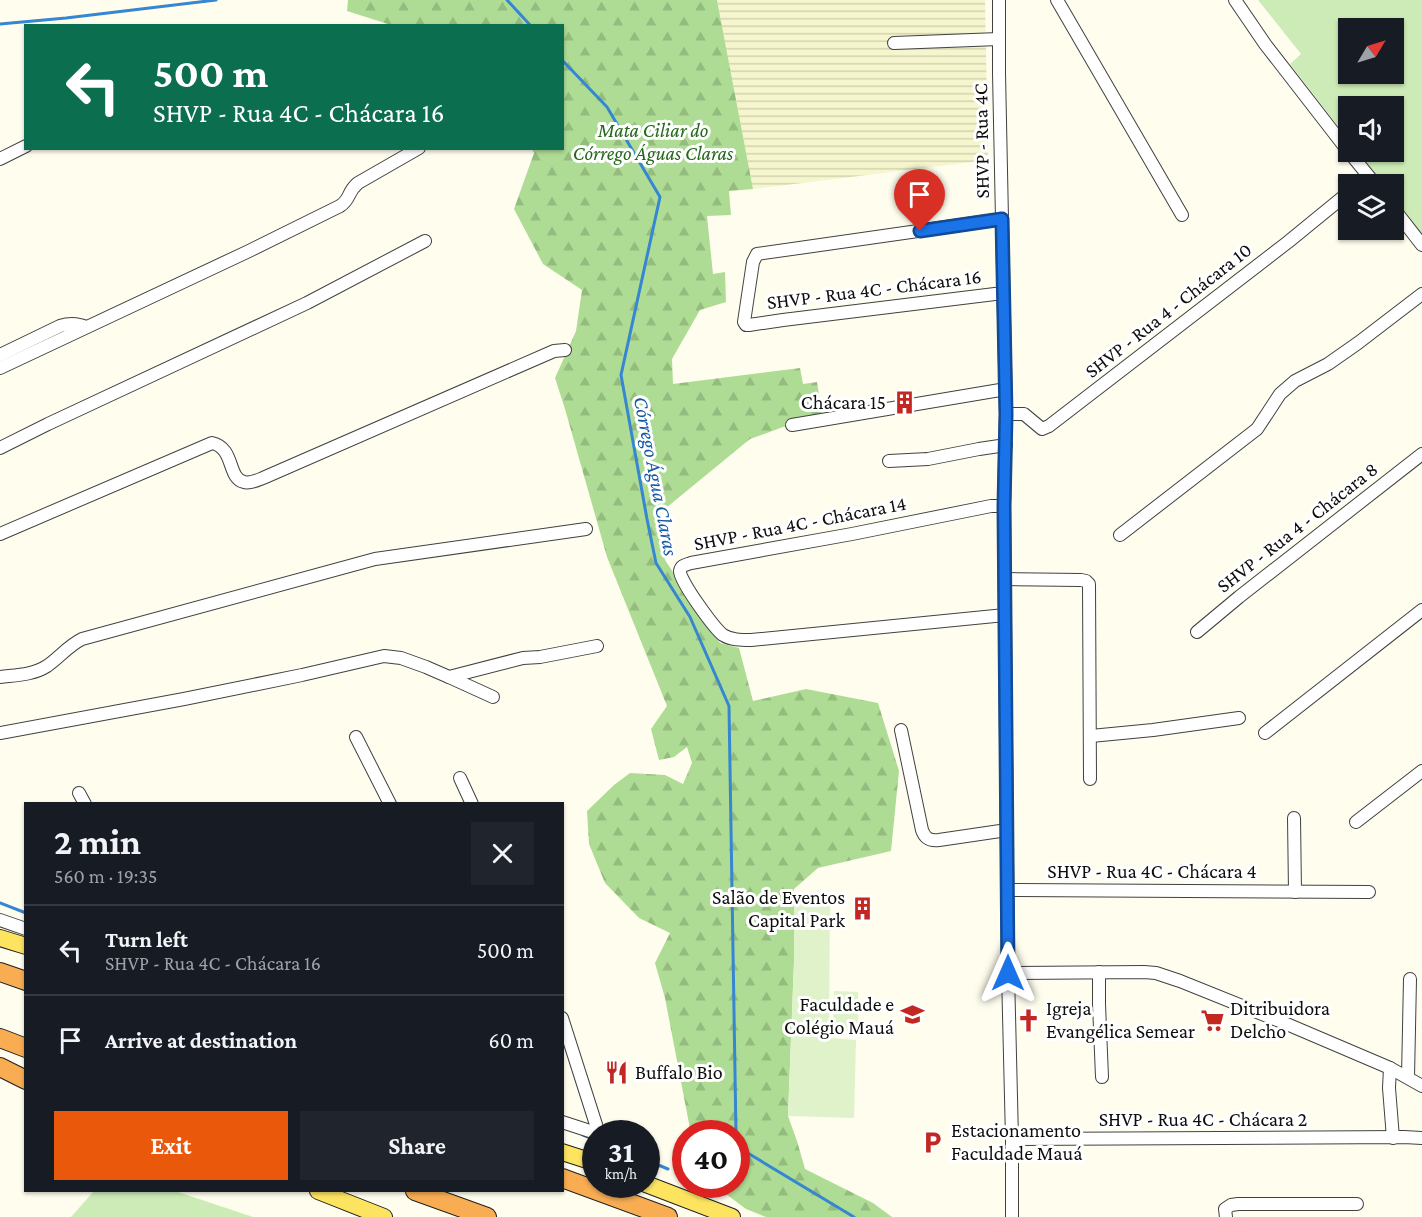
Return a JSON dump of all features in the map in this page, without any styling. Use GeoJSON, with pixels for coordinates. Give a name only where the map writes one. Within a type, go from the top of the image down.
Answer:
{"type":"FeatureCollection","features":[{"type":"Feature","properties":{"kind":"highway"},"geometry":{"type":"LineString","coordinates":[[0,972],[24,980]]}},
{"type":"Feature","properties":{"kind":"highway"},"geometry":{"type":"LineString","coordinates":[[0,1038],[24,1047]]}},
{"type":"Feature","properties":{"kind":"highway"},"geometry":{"type":"LineString","coordinates":[[0,1067],[24,1079]]}},
{"type":"Feature","properties":{"kind":"highway"},"geometry":{"type":"LineString","coordinates":[[564,1179],[668,1217]]}},
{"type":"Feature","properties":{"kind":"highway"},"geometry":{"type":"LineString","coordinates":[[419,1192],[487,1217]]}},
{"type":"Feature","properties":{"kind":"highway"},"geometry":{"type":"LineString","coordinates":[[644,1207],[683,1217]]}},
{"type":"Feature","properties":{"kind":"main road"},"geometry":{"type":"LineString","coordinates":[[0,938],[24,945]]}},
{"type":"Feature","properties":{"kind":"main road"},"geometry":{"type":"LineString","coordinates":[[0,1077],[24,1085]]}},
{"type":"Feature","properties":{"kind":"main road"},"geometry":{"type":"LineString","coordinates":[[564,1153],[582,1158]]}},
{"type":"Feature","properties":{"kind":"main road"},"geometry":{"type":"LineString","coordinates":[[660,1189],[732,1217]]}},
{"type":"Feature","properties":{"kind":"main road"},"geometry":{"type":"LineString","coordinates":[[320,1192],[383,1217]]}},
{"type":"Feature","properties":{"kind":"street","name":"SHVP - Rua 4C"},"geometry":{"type":"LineString","coordinates":[[999,0],[1006,389],[1004,506],[1012,1217]]}},
{"type":"Feature","properties":{"kind":"street"},"geometry":{"type":"LineString","coordinates":[[1057,0],[1182,215]]}},
{"type":"Feature","properties":{"kind":"street"},"geometry":{"type":"LineString","coordinates":[[1235,0],[1265,44],[1338,137]]}},
{"type":"Feature","properties":{"kind":"street"},"geometry":{"type":"LineString","coordinates":[[894,43],[999,39]]}},
{"type":"Feature","properties":{"kind":"street"},"geometry":{"type":"LineString","coordinates":[[0,159],[24,147]]}},
{"type":"Feature","properties":{"kind":"street"},"geometry":{"type":"LineString","coordinates":[[0,368],[340,206],[347,200],[351,189],[358,183],[416,150]]}},
{"type":"Feature","properties":{"kind":"street","name":"SHVP - Rua 4 - Chácara 10"},"geometry":{"type":"LineString","coordinates":[[1006,414],[1024,414],[1042,429],[1049,426],[1338,201]]}},
{"type":"Feature","properties":{"kind":"street","name":"SHVP - Rua 4C - Chácara 16"},"geometry":{"type":"LineString","coordinates":[[1002,219],[758,254],[754,258],[744,322],[750,325],[1003,293]]}},
{"type":"Feature","properties":{"kind":"street"},"geometry":{"type":"LineString","coordinates":[[1404,222],[1422,245]]}},
{"type":"Feature","properties":{"kind":"street"},"geometry":{"type":"LineString","coordinates":[[0,448],[307,303],[424,241]]}},
{"type":"Feature","properties":{"kind":"street"},"geometry":{"type":"LineString","coordinates":[[1120,535],[1252,434],[1281,394],[1295,381],[1328,364],[1422,294]]}},
{"type":"Feature","properties":{"kind":"street"},"geometry":{"type":"LineString","coordinates":[[0,355],[54,328],[72,324],[86,327]]}},
{"type":"Feature","properties":{"kind":"street"},"geometry":{"type":"LineString","coordinates":[[0,534],[212,443],[223,448],[238,480],[244,483],[254,481],[554,351],[564,350]]}},
{"type":"Feature","properties":{"kind":"street"},"geometry":{"type":"LineString","coordinates":[[792,425],[1006,389]]}},
{"type":"Feature","properties":{"kind":"street"},"geometry":{"type":"LineString","coordinates":[[889,461],[928,459],[1006,445]]}},
{"type":"Feature","properties":{"kind":"street","name":"SHVP - Rua 4 - Chácara 8"},"geometry":{"type":"LineString","coordinates":[[1197,632],[1422,454]]}},
{"type":"Feature","properties":{"kind":"street","name":"SHVP - Rua 4C - Chácara 14"},"geometry":{"type":"LineString","coordinates":[[1004,506],[691,563],[684,565],[680,574],[686,587],[719,632],[729,638],[751,640],[1005,615]]}},
{"type":"Feature","properties":{"kind":"street"},"geometry":{"type":"LineString","coordinates":[[0,677],[39,670],[49,665],[70,646],[91,637],[375,559],[586,529]]}},
{"type":"Feature","properties":{"kind":"street"},"geometry":{"type":"LineString","coordinates":[[1005,579],[1081,580],[1089,584],[1090,779]]}},
{"type":"Feature","properties":{"kind":"street"},"geometry":{"type":"LineString","coordinates":[[1265,733],[1422,610]]}},
{"type":"Feature","properties":{"kind":"street"},"geometry":{"type":"LineString","coordinates":[[449,677],[523,658],[597,646]]}},
{"type":"Feature","properties":{"kind":"street"},"geometry":{"type":"LineString","coordinates":[[0,733],[302,675],[384,656],[401,658],[426,667],[493,697]]}},
{"type":"Feature","properties":{"kind":"street"},"geometry":{"type":"LineString","coordinates":[[1091,736],[1239,718]]}},
{"type":"Feature","properties":{"kind":"street"},"geometry":{"type":"LineString","coordinates":[[901,730],[922,830],[926,838],[932,841],[1007,830]]}},
{"type":"Feature","properties":{"kind":"street"},"geometry":{"type":"LineString","coordinates":[[356,737],[389,802]]}},
{"type":"Feature","properties":{"kind":"street"},"geometry":{"type":"LineString","coordinates":[[1356,822],[1422,771]]}},
{"type":"Feature","properties":{"kind":"street"},"geometry":{"type":"LineString","coordinates":[[460,778],[471,802]]}},
{"type":"Feature","properties":{"kind":"street"},"geometry":{"type":"LineString","coordinates":[[1294,818],[1296,892]]}},
{"type":"Feature","properties":{"kind":"street","name":"SHVP - Rua 4C - Chácara 4"},"geometry":{"type":"LineString","coordinates":[[1008,890],[1369,892]]}},
{"type":"Feature","properties":{"kind":"street"},"geometry":{"type":"LineString","coordinates":[[0,920],[24,928]]}},
{"type":"Feature","properties":{"kind":"street"},"geometry":{"type":"LineString","coordinates":[[1099,972],[1102,1077]]}},
{"type":"Feature","properties":{"kind":"street"},"geometry":{"type":"LineString","coordinates":[[1008,973],[1156,973],[1282,1022],[1390,1068],[1422,1086]]}},
{"type":"Feature","properties":{"kind":"street"},"geometry":{"type":"LineString","coordinates":[[1408,1077],[1410,979]]}},
{"type":"Feature","properties":{"kind":"street"},"geometry":{"type":"LineString","coordinates":[[564,1024],[595,1120]]}},
{"type":"Feature","properties":{"kind":"street"},"geometry":{"type":"LineString","coordinates":[[1390,1068],[1389,1088],[1393,1138]]}},
{"type":"Feature","properties":{"kind":"street"},"geometry":{"type":"LineString","coordinates":[[564,1123],[582,1128]]}},
{"type":"Feature","properties":{"kind":"street","name":"SHVP - Rua 4C - Chácara 2"},"geometry":{"type":"LineString","coordinates":[[1012,1139],[1422,1138]]}},
{"type":"Feature","properties":{"kind":"street"},"geometry":{"type":"LineString","coordinates":[[1226,1217],[1225,1209],[1231,1204],[1357,1204]]}},
{"type":"Feature","properties":{"kind":"green space","name":"Mata Ciliar do Córrego Águas Claras"},"geometry":{"type":"Polygon","coordinates":[[[348,0],[717,0],[753,189],[729,191],[731,215],[707,216],[713,274],[725,272],[726,302],[700,310],[672,359],[673,384],[800,368],[803,384],[817,382],[823,419],[794,423],[750,439],[655,517],[665,560],[720,643],[739,648],[753,701],[806,689],[878,703],[899,771],[891,851],[818,868],[794,889],[794,962],[788,1116],[805,1169],[873,1203],[892,1217],[766,1217],[746,1209],[731,1198],[750,1198],[750,1120],[688,1120],[665,998],[655,963],[670,933],[639,918],[605,883],[589,844],[587,811],[614,785],[630,773],[665,775],[683,784],[692,763],[687,747],[674,757],[659,760],[651,729],[667,706],[607,557],[555,378],[576,331],[582,290],[543,264],[514,209],[534,153],[532,150],[564,150],[564,24],[388,24],[347,11],[348,0]]]}},
{"type":"Feature","properties":{"kind":"green space"},"geometry":{"type":"Polygon","coordinates":[[[717,0],[985,0],[988,160],[753,189],[717,0]]]}},
{"type":"Feature","properties":{"kind":"green space"},"geometry":{"type":"Polygon","coordinates":[[[1258,0],[1422,0],[1422,234],[1404,210],[1404,174],[1376,174],[1366,162],[1404,162],[1404,96],[1338,96],[1338,126],[1290,64],[1301,54],[1258,0]]]}},
{"type":"Feature","properties":{"kind":"green space"},"geometry":{"type":"Polygon","coordinates":[[[794,897],[830,897],[829,1038],[856,1040],[854,1118],[788,1116],[794,897]]]}},
{"type":"Feature","properties":{"kind":"green space"},"geometry":{"type":"Polygon","coordinates":[[[834,991],[858,992],[858,1032],[833,1031],[834,991]]]}},
{"type":"Feature","properties":{"kind":"green space"},"geometry":{"type":"Polygon","coordinates":[[[93,1192],[178,1192],[253,1217],[71,1217],[93,1192]]]}},
{"type":"Feature","properties":{"kind":"waterway"},"geometry":{"type":"LineString","coordinates":[[0,24],[216,0]]}},
{"type":"Feature","properties":{"kind":"waterway","name":"Córrego Água Claras"},"geometry":{"type":"LineString","coordinates":[[507,0],[529,24]]}},
{"type":"Feature","properties":{"kind":"waterway","name":"Córrego Água Claras"},"geometry":{"type":"LineString","coordinates":[[564,62],[607,107],[660,197],[621,375],[656,563],[690,617],[729,706],[736,1120]]}},
{"type":"Feature","properties":{"kind":"waterway"},"geometry":{"type":"LineString","coordinates":[[0,903],[24,912]]}},
{"type":"Feature","properties":{"kind":"waterway","name":"Córrego Água Claras"},"geometry":{"type":"LineString","coordinates":[[750,1154],[854,1217]]}},
{"type":"Feature","properties":{"kind":"waterway"},"geometry":{"type":"LineString","coordinates":[[660,1166],[668,1169]]}},
{"type":"Feature","properties":{"kind":"place","name":"Chácara 15"},"geometry":{"type":"Point","coordinates":[904,402]}},
{"type":"Feature","properties":{"kind":"place","name":"Salão de Eventos Capital Park"},"geometry":{"type":"Point","coordinates":[863,908]}},
{"type":"Feature","properties":{"kind":"place","name":"Faculdade e Colégio Mauá"},"geometry":{"type":"Point","coordinates":[912,1015]}},
{"type":"Feature","properties":{"kind":"place","name":"Igreja Evangélica Semear"},"geometry":{"type":"Point","coordinates":[1028,1020]}},
{"type":"Feature","properties":{"kind":"place","name":"Ditribuidora Delcho"},"geometry":{"type":"Point","coordinates":[1212,1020]}},
{"type":"Feature","properties":{"kind":"place","name":"Buffalo Bio"},"geometry":{"type":"Point","coordinates":[617,1072]}},
{"type":"Feature","properties":{"kind":"place","name":"Estacionamento Faculdade Mauá"},"geometry":{"type":"Point","coordinates":[933,1142]}},
{"type":"Feature","properties":{"kind":"route"},"geometry":{"type":"LineString","coordinates":[[920,231],[1002,219],[1006,414],[1004,506],[1008,973]]}}]}
